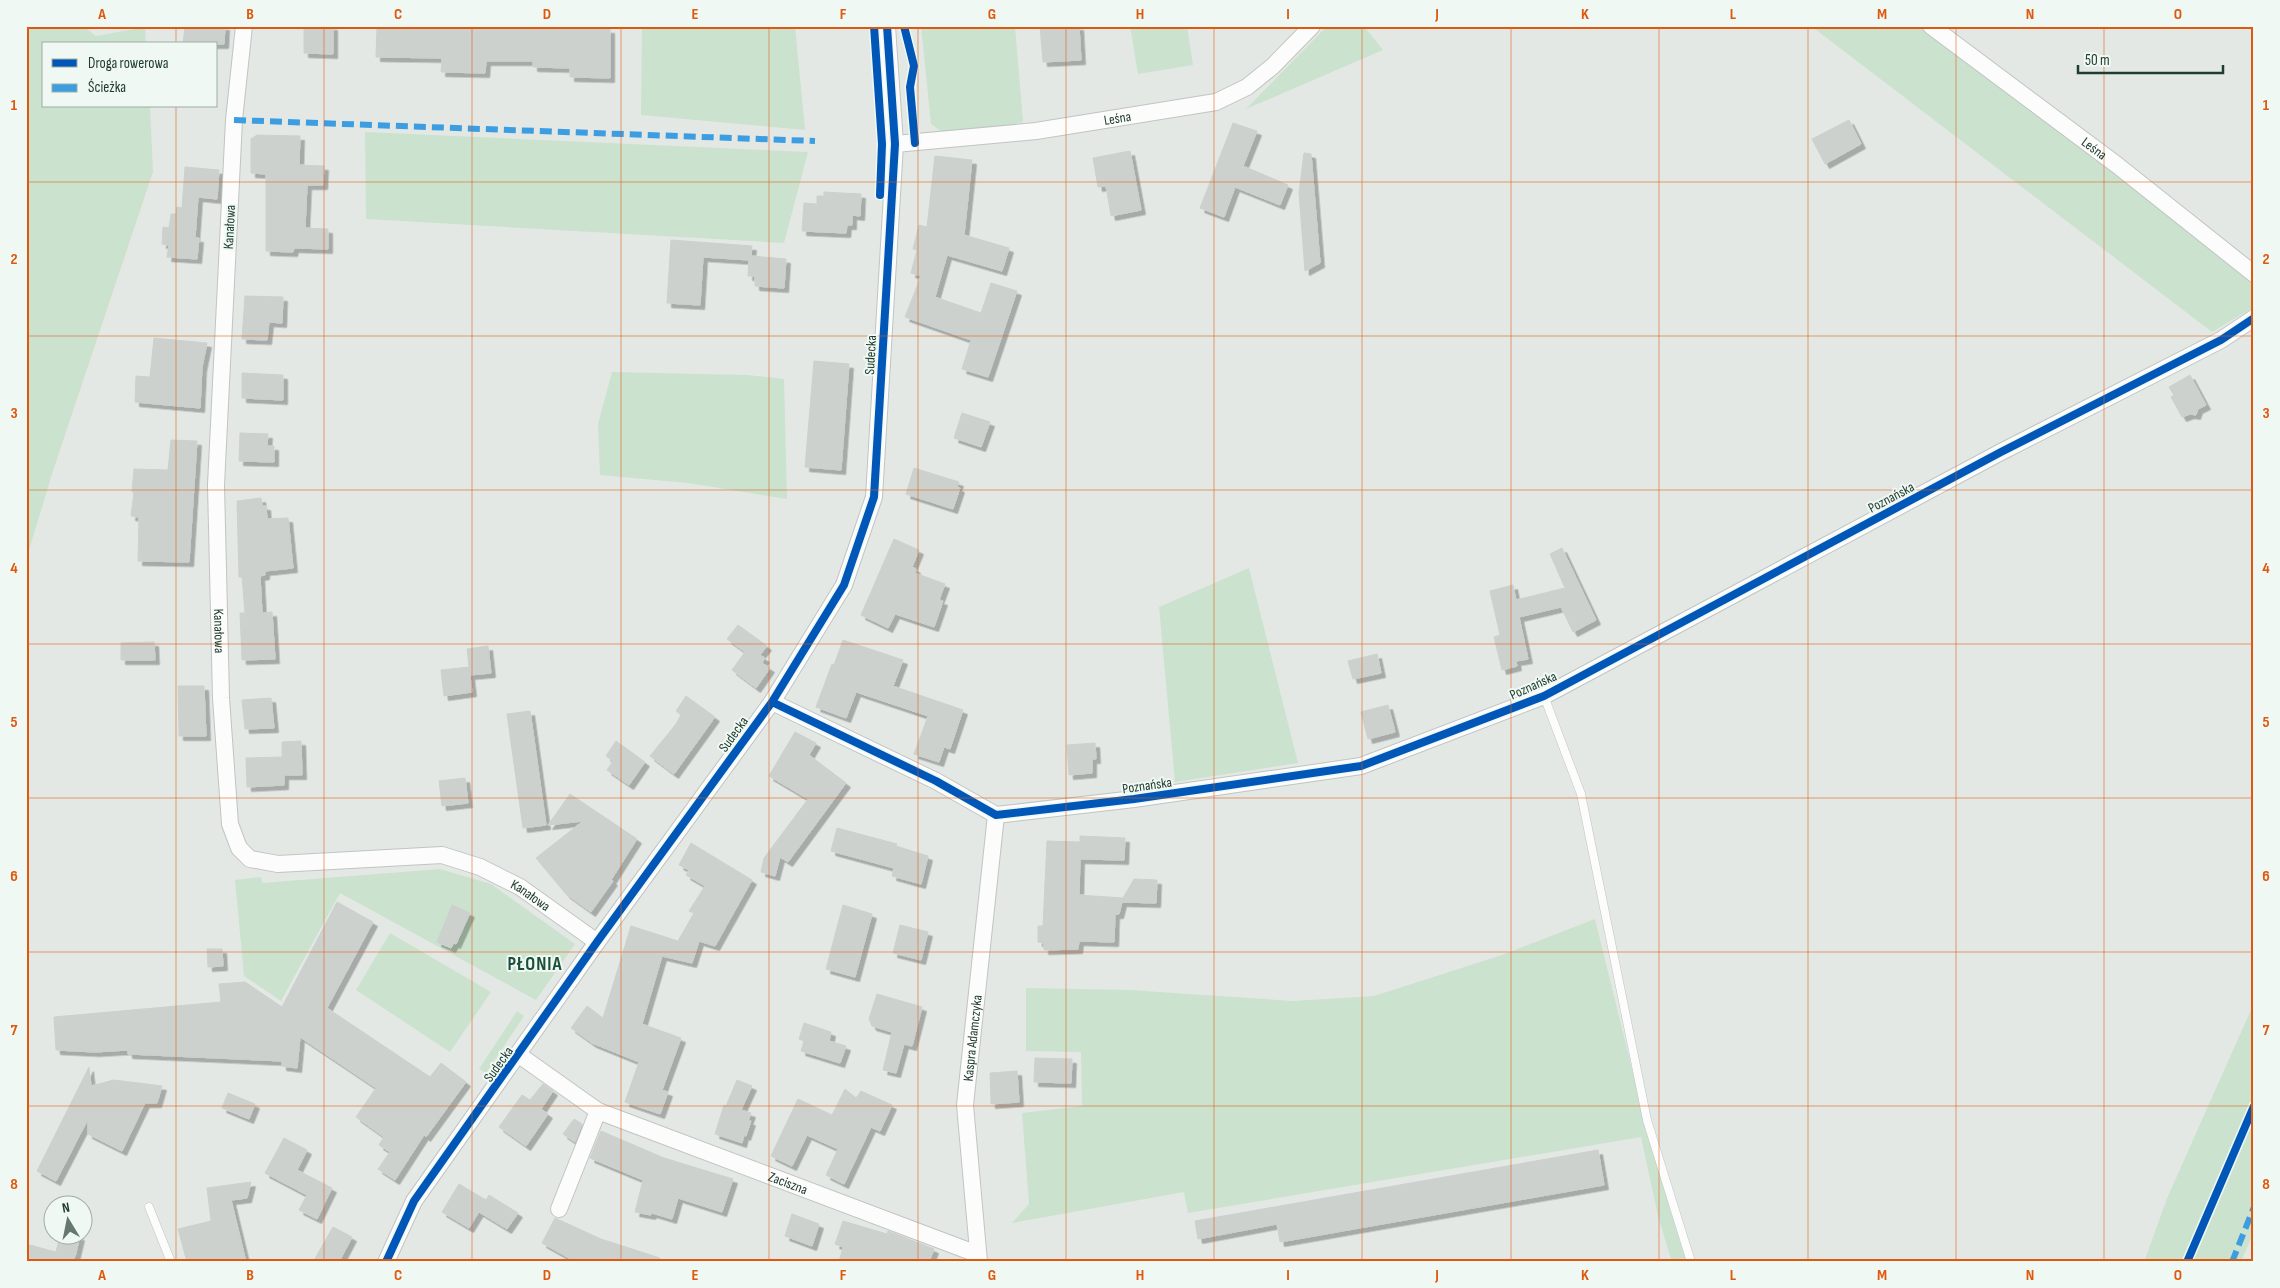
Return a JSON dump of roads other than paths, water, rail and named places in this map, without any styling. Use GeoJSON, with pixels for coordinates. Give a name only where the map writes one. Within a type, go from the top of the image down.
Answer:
{"type":"FeatureCollection","features":[{"type":"Feature","properties":{"kind":"street","name":"Kanałowa"},"geometry":{"type":"LineString","coordinates":[[244,26],[234,120],[216,485],[221,698],[230,824],[239,848],[250,859],[278,864],[442,855],[480,867],[520,888],[597,942]]}},
{"type":"Feature","properties":{"kind":"street","name":"Sudecka"},"geometry":{"type":"LineString","coordinates":[[386,1262],[414,1201],[519,1055],[597,942],[772,702],[844,585],[874,497],[894,144],[887,26]]}},
{"type":"Feature","properties":{"kind":"street","name":"Leśna"},"geometry":{"type":"LineString","coordinates":[[894,144],[1036,131],[1216,102],[1247,87],[1273,66],[1312,26]]}},
{"type":"Feature","properties":{"kind":"street","name":"Leśna"},"geometry":{"type":"LineString","coordinates":[[1931,26],[2117,165],[2254,274]]}},
{"type":"Feature","properties":{"kind":"street","name":"Poznańska"},"geometry":{"type":"LineString","coordinates":[[996,815],[1134,799],[1361,766],[1544,696],[2001,452],[2221,340],[2254,318]]}},
{"type":"Feature","properties":{"kind":"street"},"geometry":{"type":"LineString","coordinates":[[772,702],[936,781],[996,815]]}},
{"type":"Feature","properties":{"kind":"street","name":"Kaspra Adamczyka"},"geometry":{"type":"LineString","coordinates":[[978,1258],[965,1105],[996,815]]}},
{"type":"Feature","properties":{"kind":"street","name":"Zaciszna"},"geometry":{"type":"LineString","coordinates":[[519,1055],[598,1111],[978,1258]]}},
{"type":"Feature","properties":{"kind":"street"},"geometry":{"type":"LineString","coordinates":[[559,1209],[598,1111]]}},
{"type":"Feature","properties":{"kind":"lane"},"geometry":{"type":"LineString","coordinates":[[1544,696],[1581,794],[1647,1120],[1691,1262]]}},
{"type":"Feature","properties":{"kind":"lane"},"geometry":{"type":"LineString","coordinates":[[149,1208],[171,1262]]}},
{"type":"Feature","properties":{"kind":"district","name":"PŁONIA"},"geometry":{"type":"Point","coordinates":[535,963]}}]}
